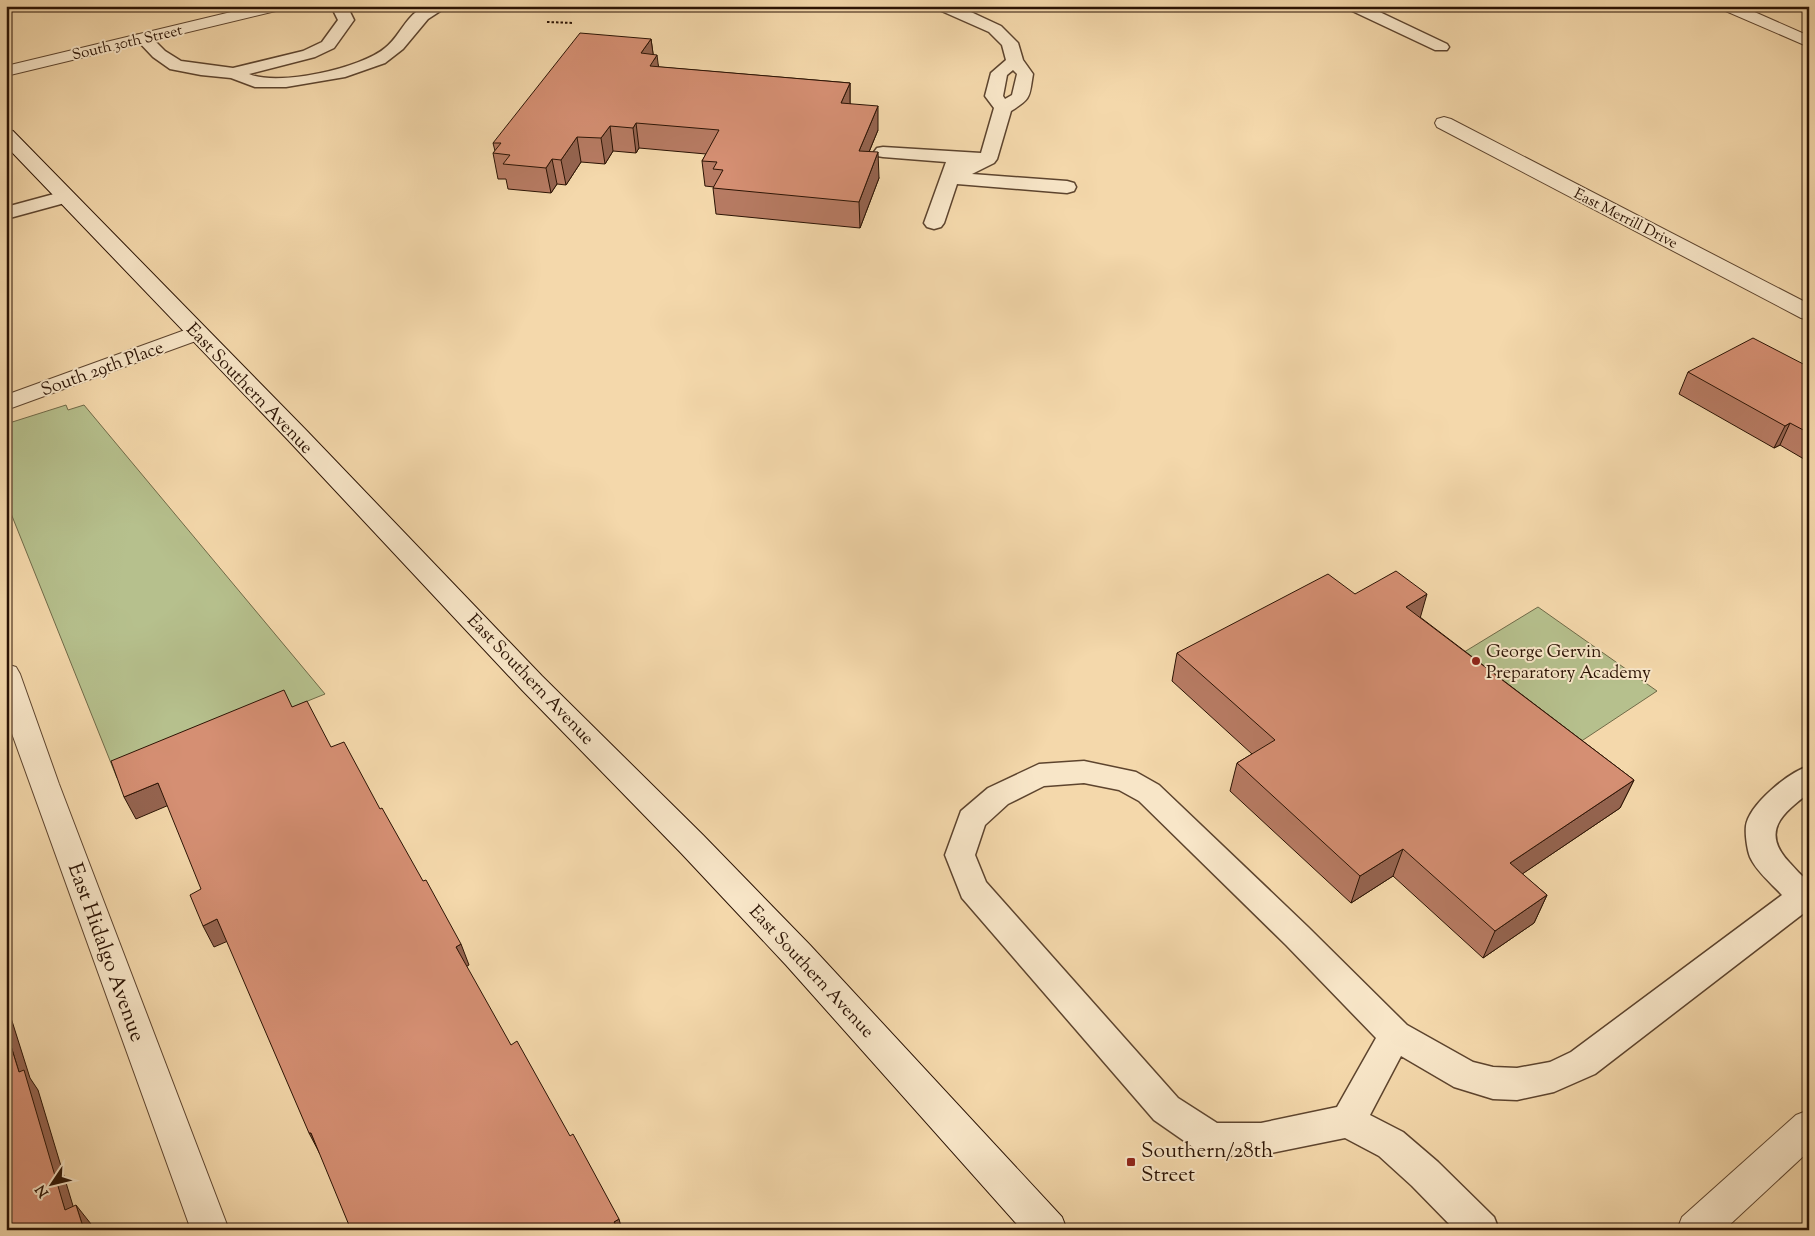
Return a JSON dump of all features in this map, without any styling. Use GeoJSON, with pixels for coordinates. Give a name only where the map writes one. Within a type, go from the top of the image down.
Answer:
{"type":"FeatureCollection","features":[{"type":"Feature","properties":{"kind":"street","name":"South 30th Street"},"geometry":{"type":"LineString","coordinates":[[6,71],[278,6]]}},
{"type":"Feature","properties":{"kind":"street"},"geometry":{"type":"LineString","coordinates":[[1727,6],[1809,42]]}},
{"type":"Feature","properties":{"kind":"street","name":"East Merrill Drive"},"geometry":{"type":"LineString","coordinates":[[1444,123],[1809,313]]}},
{"type":"Feature","properties":{"kind":"street","name":"East Southern Avenue"},"geometry":{"type":"LineString","coordinates":[[6,135],[297,435],[532,683],[672,823],[798,955],[906,1071],[1048,1230]]}},
{"type":"Feature","properties":{"kind":"street","name":"South 29th Place"},"geometry":{"type":"LineString","coordinates":[[6,403],[196,333]]}},
{"type":"Feature","properties":{"kind":"street","name":"East Hidalgo Avenue"},"geometry":{"type":"LineString","coordinates":[[6,674],[44,784],[210,1230]]}},
{"type":"Feature","properties":{"kind":"street"},"geometry":{"type":"LineString","coordinates":[[1696,1230],[1809,1127]]}},
{"type":"Feature","properties":{"kind":"lane"},"geometry":{"type":"LineString","coordinates":[[233,73],[309,54],[328,45],[346,20],[340,6]]}},
{"type":"Feature","properties":{"kind":"lane"},"geometry":{"type":"LineString","coordinates":[[143,38],[159,54],[176,65],[233,73],[253,82],[307,81],[341,72],[388,54],[399,44],[418,18],[440,6]]}},
{"type":"Feature","properties":{"kind":"lane"},"geometry":{"type":"LineString","coordinates":[[943,6],[996,29],[1010,43],[1015,61],[1025,74],[1020,98],[1003,108],[988,160],[950,178]]}},
{"type":"Feature","properties":{"kind":"lane"},"geometry":{"type":"LineString","coordinates":[[1354,6],[1441,47]]}},
{"type":"Feature","properties":{"kind":"lane"},"geometry":{"type":"LineString","coordinates":[[309,54],[341,72]]}},
{"type":"Feature","properties":{"kind":"lane"},"geometry":{"type":"LineString","coordinates":[[1003,108],[994,96],[999,73],[1015,61]]}},
{"type":"Feature","properties":{"kind":"lane"},"geometry":{"type":"LineString","coordinates":[[883,152],[988,160]]}},
{"type":"Feature","properties":{"kind":"lane"},"geometry":{"type":"LineString","coordinates":[[934,223],[956,158]]}},
{"type":"Feature","properties":{"kind":"lane"},"geometry":{"type":"LineString","coordinates":[[950,178],[1067,187]]}},
{"type":"Feature","properties":{"kind":"lane"},"geometry":{"type":"LineString","coordinates":[[6,213],[65,197]]}},
{"type":"Feature","properties":{"kind":"lane"},"geometry":{"type":"LineString","coordinates":[[1481,1230],[1426,1174],[1391,1144],[1348,1121],[1261,1139],[1212,1140],[1166,1109],[973,889],[960,855],[972,819],[998,796],[1039,775],[1084,772],[1126,780],[1156,799],[1297,936],[1395,1035],[1466,1076],[1493,1083],[1517,1084],[1554,1077],[1583,1063],[1807,897],[1764,855],[1761,825],[1776,802],[1809,777]]}},
{"type":"Feature","properties":{"kind":"lane"},"geometry":{"type":"LineString","coordinates":[[1348,1121],[1395,1035]]}},
{"type":"Feature","properties":{"kind":"path"},"geometry":{"type":"LineString","coordinates":[[547,22],[574,23]]}},
{"type":"Feature","properties":{"kind":"green space"},"geometry":{"type":"Polygon","coordinates":[[[66,405],[68,410],[84,405],[325,694],[117,778],[6,501],[6,424],[66,405]]]}},
{"type":"Feature","properties":{"kind":"green space"},"geometry":{"type":"Polygon","coordinates":[[[1538,607],[1657,691],[1574,746],[1456,657],[1538,607]]]}},
{"type":"Feature","properties":{"kind":"building"},"geometry":{"type":"Polygon","coordinates":[[[580,33],[651,39],[641,53],[657,55],[650,66],[850,83],[841,103],[878,106],[859,151],[878,152],[859,202],[713,188],[723,170],[713,169],[717,162],[702,161],[719,130],[636,123],[633,128],[610,126],[601,138],[577,137],[561,160],[552,159],[546,168],[503,164],[510,155],[493,153],[501,143],[493,143],[580,33]]]}},
{"type":"Feature","properties":{"kind":"building"},"geometry":{"type":"Polygon","coordinates":[[[1753,338],[1809,367],[1809,433],[1790,423],[1785,426],[1688,372],[1753,338]]]}},
{"type":"Feature","properties":{"kind":"building"},"geometry":{"type":"Polygon","coordinates":[[[1396,571],[1427,594],[1406,607],[1634,780],[1510,863],[1547,895],[1495,931],[1403,849],[1360,876],[1237,763],[1275,740],[1177,653],[1328,574],[1355,594],[1396,571]]]}},
{"type":"Feature","properties":{"kind":"building"},"geometry":{"type":"Polygon","coordinates":[[[284,690],[292,707],[307,701],[331,747],[344,742],[380,809],[382,808],[423,881],[426,880],[461,944],[456,947],[511,1045],[517,1041],[570,1136],[573,1134],[619,1219],[614,1222],[619,1230],[351,1230],[311,1133],[309,1133],[217,919],[203,926],[190,895],[201,889],[158,783],[124,797],[111,761],[284,690]]]}},
{"type":"Feature","properties":{"kind":"building"},"geometry":{"type":"Polygon","coordinates":[[[6,1030],[19,1072],[24,1070],[65,1210],[76,1205],[84,1230],[6,1230],[6,1030]]]}},
{"type":"Feature","properties":{"kind":"place","name":"George Gervin Preparatory Academy"},"geometry":{"type":"Point","coordinates":[1476,661]}},
{"type":"Feature","properties":{"kind":"place","name":"Southern/28th Street"},"geometry":{"type":"Point","coordinates":[1131,1162]}}]}
